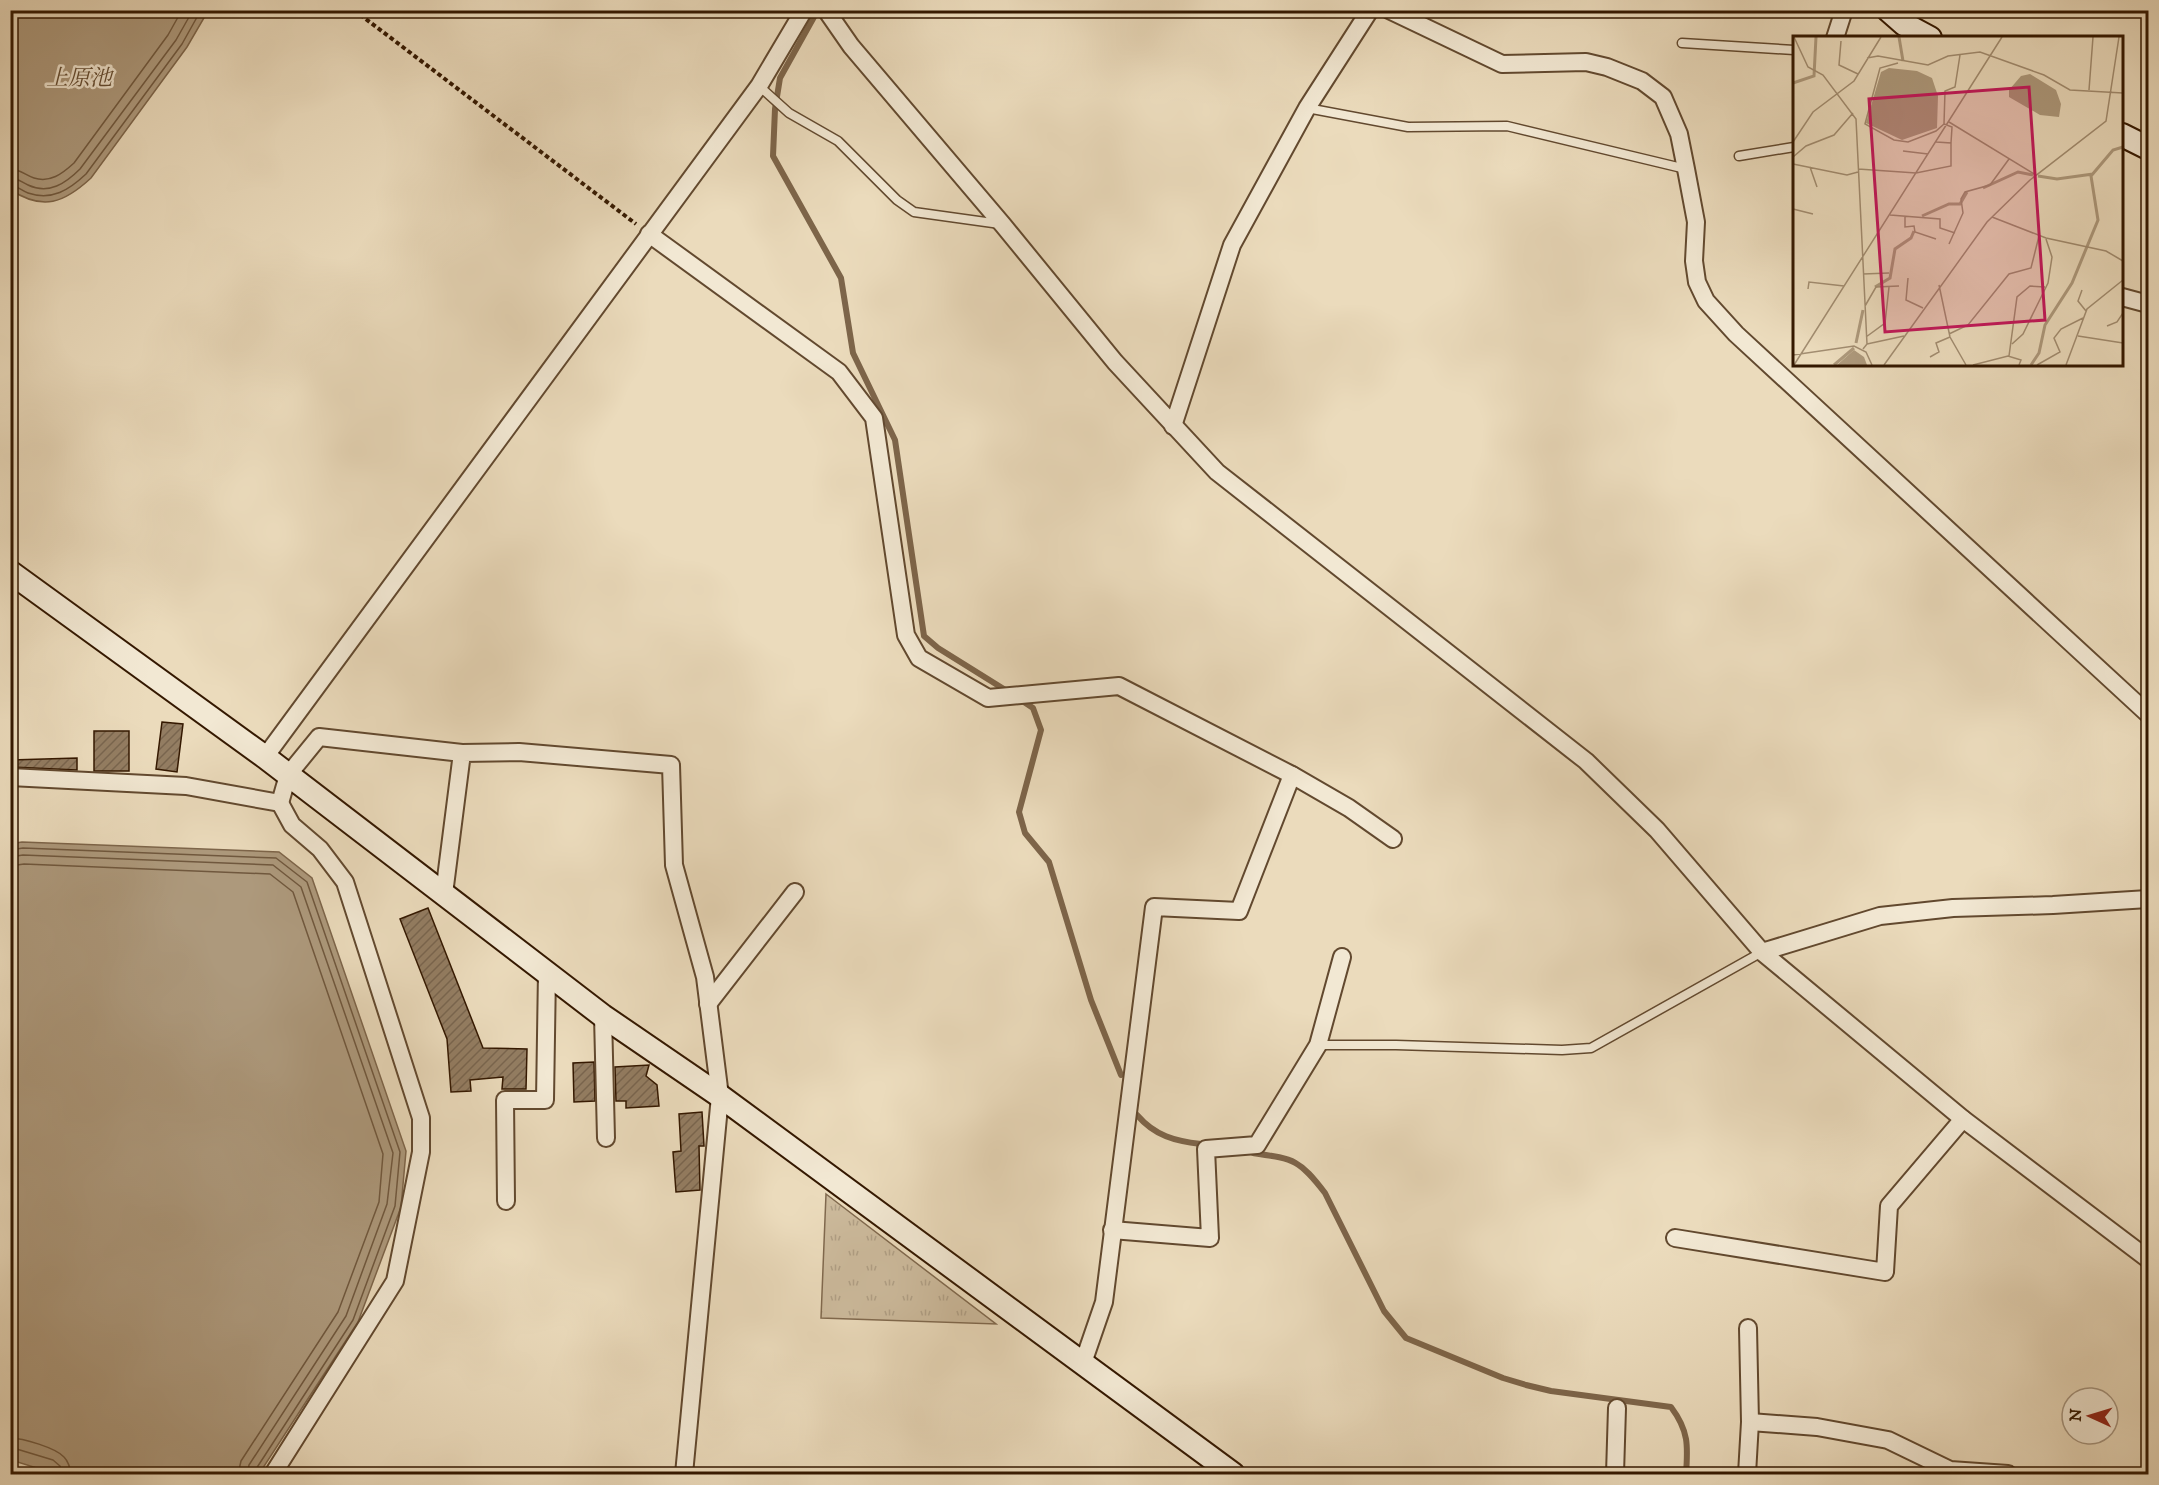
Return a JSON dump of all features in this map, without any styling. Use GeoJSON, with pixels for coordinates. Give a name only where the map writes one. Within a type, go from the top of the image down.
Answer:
{"type":"FeatureCollection","features":[{"type":"Feature","properties":{"kind":"street"},"geometry":{"type":"LineString","coordinates":[[265,757],[759,86],[804,10]]}},
{"type":"Feature","properties":{"kind":"street"},"geometry":{"type":"LineString","coordinates":[[826,10],[851,46],[1003,225],[1115,362],[1217,472],[1586,761],[1657,830],[1762,952],[1963,1119],[2148,1259]]}},
{"type":"Feature","properties":{"kind":"street"},"geometry":{"type":"LineString","coordinates":[[1173,426],[1232,245],[1307,108],[1370,10]]}},
{"type":"Feature","properties":{"kind":"street"},"geometry":{"type":"LineString","coordinates":[[1389,10],[1502,64],[1586,62],[1607,67],[1642,81],[1663,97],[1679,134],[1696,222],[1694,261],[1697,282],[1706,302],[1719,318],[2148,714]]}},
{"type":"Feature","properties":{"kind":"street"},"geometry":{"type":"LineString","coordinates":[[1836,36],[1844,10]]}},
{"type":"Feature","properties":{"kind":"street"},"geometry":{"type":"LineString","coordinates":[[1888,10],[1904,24],[1926,36]]}},
{"type":"Feature","properties":{"kind":"street"},"geometry":{"type":"LineString","coordinates":[[2123,136],[2148,148]]}},
{"type":"Feature","properties":{"kind":"street"},"geometry":{"type":"LineString","coordinates":[[649,234],[839,372],[874,418],[906,635],[919,658],[988,698],[1119,686],[1292,775],[1349,808],[1393,839]]}},
{"type":"Feature","properties":{"kind":"street"},"geometry":{"type":"LineString","coordinates":[[2123,298],[2148,304]]}},
{"type":"Feature","properties":{"kind":"street"},"geometry":{"type":"LineString","coordinates":[[10,572],[265,757],[603,1016],[720,1096],[1233,1474]]}},
{"type":"Feature","properties":{"kind":"street"},"geometry":{"type":"LineString","coordinates":[[273,1474],[395,1281],[421,1152],[421,1118],[345,882],[320,849],[292,825],[280,802],[288,775],[319,737],[462,753],[519,752],[671,765],[675,865],[705,976],[720,1096],[684,1474]]}},
{"type":"Feature","properties":{"kind":"street"},"geometry":{"type":"LineString","coordinates":[[444,894],[462,753]]}},
{"type":"Feature","properties":{"kind":"street"},"geometry":{"type":"LineString","coordinates":[[1083,1363],[1104,1302],[1154,907],[1239,911],[1292,775]]}},
{"type":"Feature","properties":{"kind":"street"},"geometry":{"type":"LineString","coordinates":[[10,777],[186,786],[280,802]]}},
{"type":"Feature","properties":{"kind":"street"},"geometry":{"type":"LineString","coordinates":[[708,1004],[795,892]]}},
{"type":"Feature","properties":{"kind":"street"},"geometry":{"type":"LineString","coordinates":[[1762,952],[1880,916],[1953,908],[2148,899]]}},
{"type":"Feature","properties":{"kind":"street"},"geometry":{"type":"LineString","coordinates":[[1112,1230],[1210,1238],[1206,1149],[1257,1145],[1318,1045],[1342,957]]}},
{"type":"Feature","properties":{"kind":"street"},"geometry":{"type":"LineString","coordinates":[[506,1202],[505,1100],[545,1100],[547,972]]}},
{"type":"Feature","properties":{"kind":"street"},"geometry":{"type":"LineString","coordinates":[[603,1016],[606,1138]]}},
{"type":"Feature","properties":{"kind":"street"},"geometry":{"type":"LineString","coordinates":[[1675,1238],[1885,1272],[1889,1206],[1963,1119]]}},
{"type":"Feature","properties":{"kind":"street"},"geometry":{"type":"LineString","coordinates":[[1747,1474],[1748,1328]]}},
{"type":"Feature","properties":{"kind":"street"},"geometry":{"type":"LineString","coordinates":[[1615,1474],[1617,1408]]}},
{"type":"Feature","properties":{"kind":"street"},"geometry":{"type":"LineString","coordinates":[[1749,1422],[1817,1427],[1888,1440],[1950,1470],[2008,1474]]}},
{"type":"Feature","properties":{"kind":"lane"},"geometry":{"type":"LineString","coordinates":[[1682,43],[1793,50]]}},
{"type":"Feature","properties":{"kind":"lane"},"geometry":{"type":"LineString","coordinates":[[759,86],[789,113],[838,141],[897,200],[914,212],[1003,225]]}},
{"type":"Feature","properties":{"kind":"lane"},"geometry":{"type":"LineString","coordinates":[[1307,108],[1408,127],[1507,126],[1686,169]]}},
{"type":"Feature","properties":{"kind":"lane"},"geometry":{"type":"LineString","coordinates":[[1739,156],[1793,147]]}},
{"type":"Feature","properties":{"kind":"lane"},"geometry":{"type":"LineString","coordinates":[[1318,1045],[1562,1050],[1591,1048],[1762,952]]}},
{"type":"Feature","properties":{"kind":"path"},"geometry":{"type":"LineString","coordinates":[[354,10],[649,234]]}},
{"type":"Feature","properties":{"kind":"green space"},"geometry":{"type":"Polygon","coordinates":[[[826,1194],[996,1324],[821,1318],[826,1194]]]}},
{"type":"Feature","properties":{"kind":"water","name":"上原池"},"geometry":{"type":"Polygon","coordinates":[[[10,11],[208,11],[187,47],[91,178],[62,198],[43,202],[23,197],[11,190],[10,11]]]}},
{"type":"Feature","properties":{"kind":"water"},"geometry":{"type":"Polygon","coordinates":[[[22,842],[279,852],[312,878],[406,1151],[401,1207],[358,1322],[259,1474],[56,1474],[11,1460],[10,844],[22,842]]]}},
{"type":"Feature","properties":{"kind":"building"},"geometry":{"type":"Polygon","coordinates":[[[162,722],[183,724],[177,772],[156,769],[162,722]]]}},
{"type":"Feature","properties":{"kind":"building"},"geometry":{"type":"Polygon","coordinates":[[[94,731],[129,731],[129,771],[94,771],[94,731]]]}},
{"type":"Feature","properties":{"kind":"building"},"geometry":{"type":"Polygon","coordinates":[[[77,758],[77,770],[11,767],[11,760],[77,758]]]}},
{"type":"Feature","properties":{"kind":"building"},"geometry":{"type":"Polygon","coordinates":[[[428,908],[483,1048],[527,1049],[526,1089],[502,1089],[503,1077],[470,1080],[471,1091],[451,1092],[447,1039],[400,919],[428,908]]]}},
{"type":"Feature","properties":{"kind":"building"},"geometry":{"type":"Polygon","coordinates":[[[594,1062],[595,1101],[574,1102],[573,1063],[594,1062]]]}},
{"type":"Feature","properties":{"kind":"building"},"geometry":{"type":"Polygon","coordinates":[[[649,1065],[646,1076],[657,1085],[659,1106],[626,1108],[626,1101],[616,1101],[615,1067],[649,1065]]]}},
{"type":"Feature","properties":{"kind":"building"},"geometry":{"type":"Polygon","coordinates":[[[702,1112],[704,1146],[699,1146],[700,1190],[676,1192],[673,1152],[681,1151],[679,1114],[702,1112]]]}},
{"type":"Feature","properties":{"kind":"waterway"},"geometry":{"type":"LineString","coordinates":[[815,10],[814,17],[780,78],[775,109],[773,156],[841,278],[853,353],[895,440],[924,636],[938,648],[1007,691]]}},
{"type":"Feature","properties":{"kind":"waterway"},"geometry":{"type":"LineString","coordinates":[[1021,700],[1033,708],[1041,730],[1019,812],[1025,833],[1049,862],[1091,1000],[1121,1075]]}},
{"type":"Feature","properties":{"kind":"waterway"},"geometry":{"type":"LineString","coordinates":[[1137,1115],[1158,1133],[1201,1144]]}},
{"type":"Feature","properties":{"kind":"waterway"},"geometry":{"type":"LineString","coordinates":[[1253,1153],[1287,1159],[1309,1173],[1325,1193],[1384,1311],[1406,1338],[1503,1378],[1526,1385],[1551,1391],[1671,1407],[1681,1424],[1686,1439],[1686,1474]]}}]}
